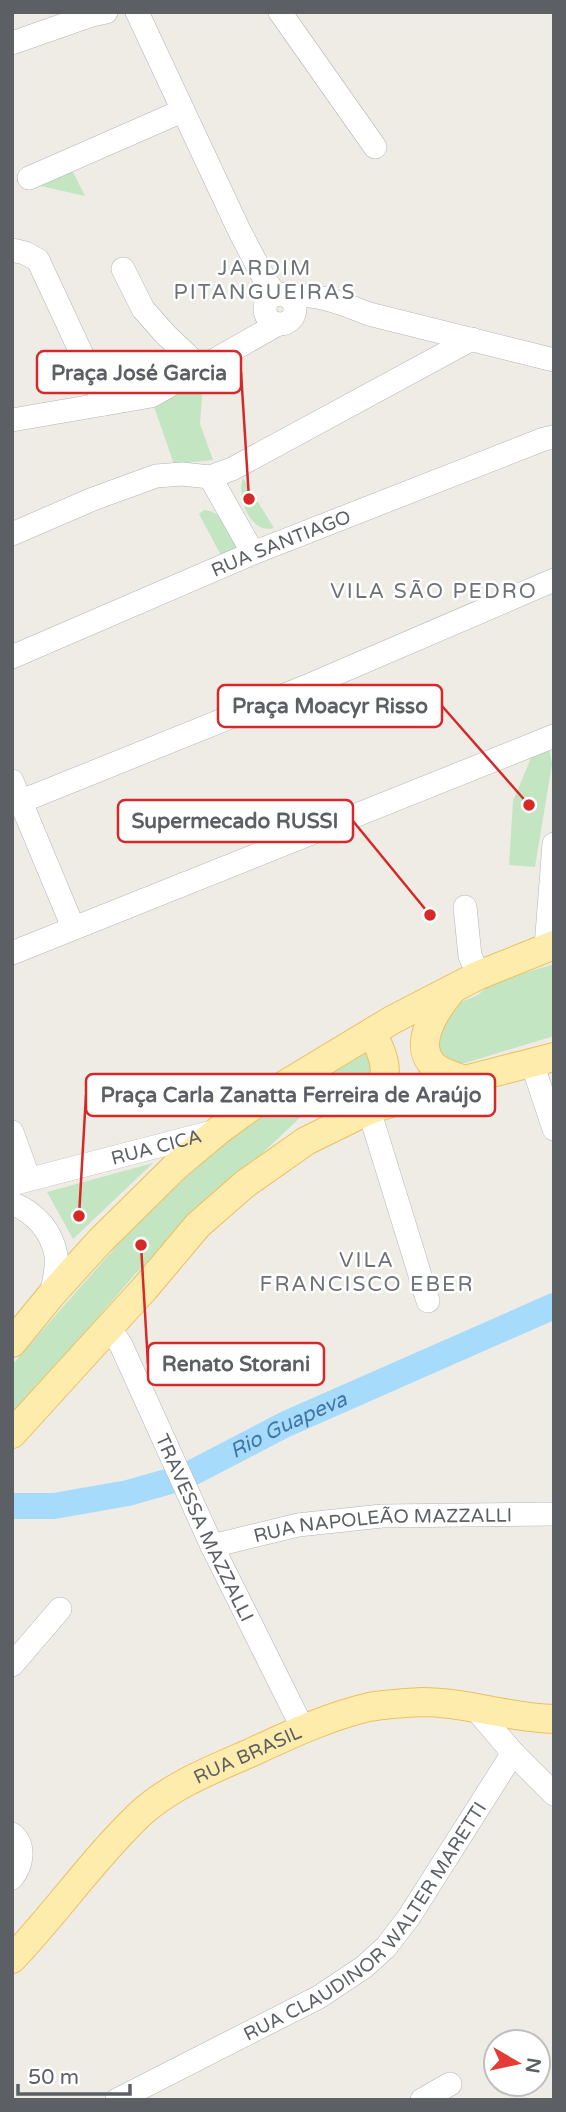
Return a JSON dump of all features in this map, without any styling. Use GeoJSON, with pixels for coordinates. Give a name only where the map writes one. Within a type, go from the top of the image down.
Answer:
{"type":"FeatureCollection","features":[{"type":"Feature","properties":{"kind":"main road"},"geometry":{"type":"LineString","coordinates":[[17,1333],[100,1241],[175,1167],[219,1130],[266,1096],[372,1032],[479,975],[550,946]]}},
{"type":"Feature","properties":{"kind":"main road"},"geometry":{"type":"LineString","coordinates":[[443,993],[429,1026],[425,1041],[426,1051],[431,1064],[459,1081]]}},
{"type":"Feature","properties":{"kind":"main road"},"geometry":{"type":"LineString","coordinates":[[369,1110],[386,1077],[386,1066],[372,1032]]}},
{"type":"Feature","properties":{"kind":"main road"},"geometry":{"type":"LineString","coordinates":[[12,1434],[145,1288],[198,1225],[245,1184],[306,1141],[369,1110],[459,1081],[543,1060]]}},
{"type":"Feature","properties":{"kind":"main road","name":"RUA BRASIL"},"geometry":{"type":"LineString","coordinates":[[12,1959],[140,1814],[188,1780],[303,1729],[371,1707],[420,1702],[448,1703],[521,1717],[554,1719]]}},
{"type":"Feature","properties":{"kind":"street"},"geometry":{"type":"LineString","coordinates":[[12,43],[106,12]]}},
{"type":"Feature","properties":{"kind":"street"},"geometry":{"type":"LineString","coordinates":[[137,12],[265,280],[282,296]]}},
{"type":"Feature","properties":{"kind":"street"},"geometry":{"type":"LineString","coordinates":[[280,12],[376,147]]}},
{"type":"Feature","properties":{"kind":"street"},"geometry":{"type":"LineString","coordinates":[[29,178],[182,111]]}},
{"type":"Feature","properties":{"kind":"street"},"geometry":{"type":"LineString","coordinates":[[12,250],[38,260],[105,404]]}},
{"type":"Feature","properties":{"kind":"street"},"geometry":{"type":"LineString","coordinates":[[123,269],[142,309],[200,367]]}},
{"type":"Feature","properties":{"kind":"street"},"geometry":{"type":"LineString","coordinates":[[283,323],[271,322],[266,311],[268,302],[282,296],[297,295],[554,360]]}},
{"type":"Feature","properties":{"kind":"street"},"geometry":{"type":"LineString","coordinates":[[12,421],[151,396],[283,323],[326,313],[369,314]]}},
{"type":"Feature","properties":{"kind":"street"},"geometry":{"type":"LineString","coordinates":[[12,534],[93,499],[156,476],[182,474],[211,477],[232,469],[472,339]]}},
{"type":"Feature","properties":{"kind":"street","name":"RUA SANTIAGO"},"geometry":{"type":"LineString","coordinates":[[12,657],[253,553],[554,437]]}},
{"type":"Feature","properties":{"kind":"street"},"geometry":{"type":"LineString","coordinates":[[211,477],[253,553]]}},
{"type":"Feature","properties":{"kind":"street"},"geometry":{"type":"LineString","coordinates":[[73,928],[15,796],[304,687],[554,580]]}},
{"type":"Feature","properties":{"kind":"street"},"geometry":{"type":"LineString","coordinates":[[12,953],[554,736]]}},
{"type":"Feature","properties":{"kind":"street"},"geometry":{"type":"LineString","coordinates":[[550,946],[554,844]]}},
{"type":"Feature","properties":{"kind":"street"},"geometry":{"type":"LineString","coordinates":[[465,907],[470,956],[479,975]]}},
{"type":"Feature","properties":{"kind":"street"},"geometry":{"type":"LineString","coordinates":[[543,1060],[554,1129]]}},
{"type":"Feature","properties":{"kind":"street"},"geometry":{"type":"LineString","coordinates":[[369,1110],[428,1301]]}},
{"type":"Feature","properties":{"kind":"street","name":"RUA CICA"},"geometry":{"type":"LineString","coordinates":[[21,1181],[219,1130]]}},
{"type":"Feature","properties":{"kind":"street"},"geometry":{"type":"LineString","coordinates":[[12,1132],[21,1181]]}},
{"type":"Feature","properties":{"kind":"street"},"geometry":{"type":"LineString","coordinates":[[12,1203],[38,1218],[46,1230],[56,1256],[52,1294]]}},
{"type":"Feature","properties":{"kind":"street","name":"TRAVESSA MAZZALLI"},"geometry":{"type":"LineString","coordinates":[[108,1326],[121,1345],[212,1546],[303,1729]]}},
{"type":"Feature","properties":{"kind":"street","name":"RUA NAPOLEÃO MAZZALLI"},"geometry":{"type":"LineString","coordinates":[[212,1546],[298,1525],[382,1516],[554,1514]]}},
{"type":"Feature","properties":{"kind":"street"},"geometry":{"type":"LineString","coordinates":[[12,1665],[60,1609]]}},
{"type":"Feature","properties":{"kind":"street"},"geometry":{"type":"LineString","coordinates":[[474,1707],[513,1753],[554,1794]]}},
{"type":"Feature","properties":{"kind":"street","name":"RUA CLAUDINOR WALTER MARETTI"},"geometry":{"type":"LineString","coordinates":[[117,2100],[319,1997],[364,1967],[386,1947],[409,1917],[513,1753]]}},
{"type":"Feature","properties":{"kind":"street"},"geometry":{"type":"LineString","coordinates":[[12,1878],[18,1869],[17,1844]]}},
{"type":"Feature","properties":{"kind":"street"},"geometry":{"type":"LineString","coordinates":[[422,2100],[450,2084]]}},
{"type":"Feature","properties":{"kind":"green space"},"geometry":{"type":"Polygon","coordinates":[[[70,166],[85,196],[32,184],[70,166]]]}},
{"type":"Feature","properties":{"kind":"green space"},"geometry":{"type":"Polygon","coordinates":[[[204,369],[200,424],[213,460],[174,464],[152,401],[204,369]]]}},
{"type":"Feature","properties":{"kind":"green space"},"geometry":{"type":"Polygon","coordinates":[[[243,478],[274,528],[265,529],[258,526],[247,512],[243,504],[243,478]]]}},
{"type":"Feature","properties":{"kind":"green space"},"geometry":{"type":"Polygon","coordinates":[[[204,510],[223,519],[246,548],[224,561],[199,514],[204,510]]]}},
{"type":"Feature","properties":{"kind":"green space"},"geometry":{"type":"Polygon","coordinates":[[[536,746],[549,749],[552,764],[535,867],[509,865],[513,801],[536,746]]]}},
{"type":"Feature","properties":{"kind":"green space"},"geometry":{"type":"Polygon","coordinates":[[[554,964],[554,1036],[465,1063],[452,1063],[439,1057],[436,1037],[456,1004],[478,995],[491,983],[554,964]]]}},
{"type":"Feature","properties":{"kind":"green space"},"geometry":{"type":"Polygon","coordinates":[[[354,1052],[369,1053],[377,1064],[371,1075],[307,1111],[136,1273],[12,1418],[12,1365],[142,1217],[248,1122],[354,1052]]]}},
{"type":"Feature","properties":{"kind":"green space"},"geometry":{"type":"Polygon","coordinates":[[[153,1163],[73,1239],[47,1192],[153,1163]]]}},
{"type":"Feature","properties":{"kind":"waterway","name":"Rio Guapeva"},"geometry":{"type":"LineString","coordinates":[[12,1506],[54,1506],[128,1493],[184,1477],[286,1424],[554,1306]]}},
{"type":"Feature","properties":{"kind":"place","name":"Praça José Garcia"},"geometry":{"type":"Point","coordinates":[249,499]}},
{"type":"Feature","properties":{"kind":"place","name":"Praça Moacyr Risso"},"geometry":{"type":"Point","coordinates":[529,805]}},
{"type":"Feature","properties":{"kind":"place","name":"Supermecado RUSSI"},"geometry":{"type":"Point","coordinates":[430,915]}},
{"type":"Feature","properties":{"kind":"place","name":"Praça Carla Zanatta Ferreira de Araújo"},"geometry":{"type":"Point","coordinates":[79,1216]}},
{"type":"Feature","properties":{"kind":"place","name":"Renato Storani"},"geometry":{"type":"Point","coordinates":[141,1245]}},
{"type":"Feature","properties":{"kind":"district","name":"JARDIM PITANGUEIRAS"},"geometry":{"type":"Point","coordinates":[265,280]}},
{"type":"Feature","properties":{"kind":"district","name":"VILA SÃO PEDRO"},"geometry":{"type":"Point","coordinates":[434,591]}},
{"type":"Feature","properties":{"kind":"district","name":"VILA FRANCISCO EBER"},"geometry":{"type":"Point","coordinates":[367,1272]}}]}
